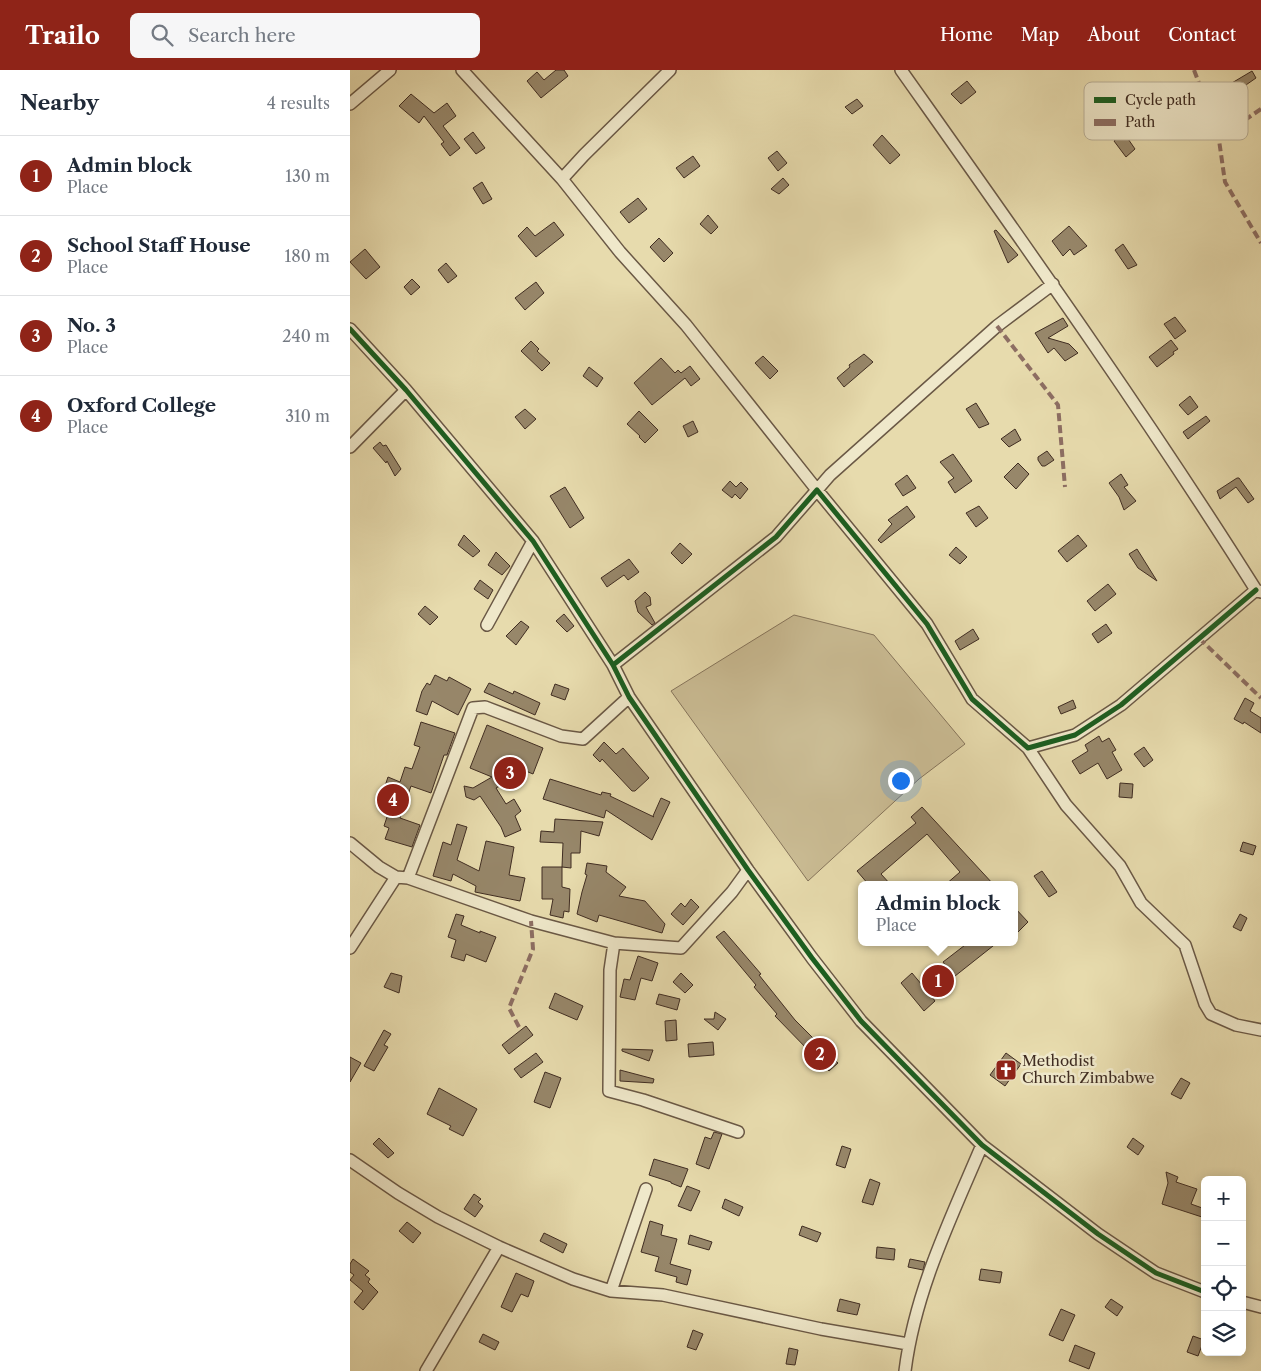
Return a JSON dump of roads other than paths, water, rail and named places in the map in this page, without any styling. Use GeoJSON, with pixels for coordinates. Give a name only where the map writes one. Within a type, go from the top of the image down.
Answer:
{"type":"FeatureCollection","features":[{"type":"Feature","properties":{"kind":"street"},"geometry":{"type":"LineString","coordinates":[[350,104],[390,70]]}},
{"type":"Feature","properties":{"kind":"street"},"geometry":{"type":"LineString","coordinates":[[462,70],[562,179],[620,252],[686,325],[817,490],[927,624],[972,699],[1028,748],[1066,805],[1120,866],[1141,903],[1185,945],[1205,1004],[1211,1014],[1236,1025],[1261,1030]]}},
{"type":"Feature","properties":{"kind":"street"},"geometry":{"type":"LineString","coordinates":[[562,179],[670,70]]}},
{"type":"Feature","properties":{"kind":"street"},"geometry":{"type":"LineString","coordinates":[[901,70],[1053,284],[1258,591],[1121,705],[1075,735],[1028,748]]}},
{"type":"Feature","properties":{"kind":"street"},"geometry":{"type":"LineString","coordinates":[[613,664],[776,537],[830,475],[996,326],[1053,284]]}},
{"type":"Feature","properties":{"kind":"street"},"geometry":{"type":"LineString","coordinates":[[350,328],[406,390],[533,541],[613,664],[629,697],[748,870],[861,1022],[982,1145],[1098,1234],[1156,1273],[1201,1290]]}},
{"type":"Feature","properties":{"kind":"street"},"geometry":{"type":"LineString","coordinates":[[350,447],[406,390]]}},
{"type":"Feature","properties":{"kind":"street"},"geometry":{"type":"LineString","coordinates":[[487,625],[533,541]]}},
{"type":"Feature","properties":{"kind":"street"},"geometry":{"type":"LineString","coordinates":[[408,878],[473,708],[485,707],[561,736],[583,739],[629,697]]}},
{"type":"Feature","properties":{"kind":"street"},"geometry":{"type":"LineString","coordinates":[[350,843],[379,867],[396,877],[408,878],[530,921],[614,943],[681,948],[732,892],[748,870]]}},
{"type":"Feature","properties":{"kind":"street"},"geometry":{"type":"LineString","coordinates":[[350,948],[396,877]]}},
{"type":"Feature","properties":{"kind":"street"},"geometry":{"type":"LineString","coordinates":[[614,943],[610,970],[611,1054],[609,1091],[643,1100],[738,1132]]}},
{"type":"Feature","properties":{"kind":"street"},"geometry":{"type":"LineString","coordinates":[[905,1371],[908,1344],[934,1257],[982,1145]]}},
{"type":"Feature","properties":{"kind":"street"},"geometry":{"type":"LineString","coordinates":[[350,1160],[438,1218],[573,1279],[611,1291],[663,1295],[821,1329],[908,1344]]}},
{"type":"Feature","properties":{"kind":"street"},"geometry":{"type":"LineString","coordinates":[[611,1291],[646,1189]]}},
{"type":"Feature","properties":{"kind":"street"},"geometry":{"type":"LineString","coordinates":[[426,1371],[499,1247]]}},
{"type":"Feature","properties":{"kind":"street"},"geometry":{"type":"LineString","coordinates":[[1246,1303],[1261,1307]]}},
{"type":"Feature","properties":{"kind":"place","name":"No. 3"},"geometry":{"type":"Point","coordinates":[510,773]}},
{"type":"Feature","properties":{"kind":"place","name":"Oxford College"},"geometry":{"type":"Point","coordinates":[393,800]}},
{"type":"Feature","properties":{"kind":"place","name":"Admin block"},"geometry":{"type":"Point","coordinates":[938,981]}},
{"type":"Feature","properties":{"kind":"place","name":"School Staff House"},"geometry":{"type":"Point","coordinates":[820,1054]}},
{"type":"Feature","properties":{"kind":"place","name":"Methodist Church Zimbabwe"},"geometry":{"type":"Point","coordinates":[1006,1070]}}]}
